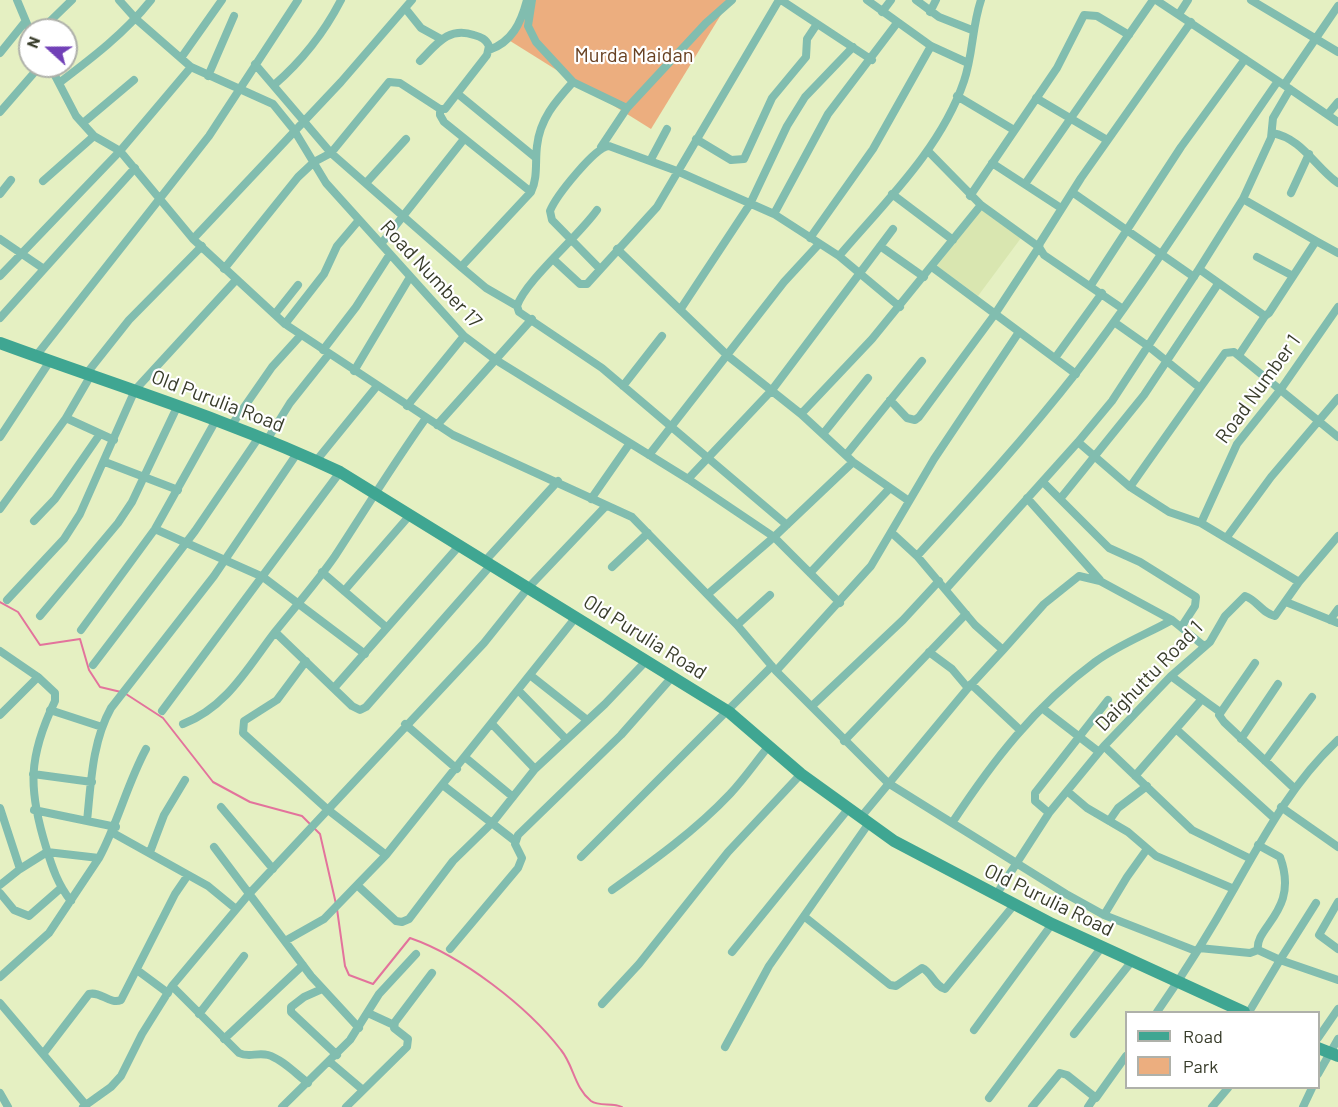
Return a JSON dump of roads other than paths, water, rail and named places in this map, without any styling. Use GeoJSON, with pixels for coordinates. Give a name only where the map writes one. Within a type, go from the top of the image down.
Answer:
{"type":"FeatureCollection","features":[{"type":"Feature","properties":{"kind":"main road","name":"Old Purulia Road"},"geometry":{"type":"LineString","coordinates":[[1,345],[178,405],[298,452],[340,472],[729,712],[801,774],[865,820],[930,862],[1101,948],[1242,1011]]}},
{"type":"Feature","properties":{"kind":"street"},"geometry":{"type":"LineString","coordinates":[[17,0],[24,18]]}},
{"type":"Feature","properties":{"kind":"street"},"geometry":{"type":"LineString","coordinates":[[53,18],[72,0]]}},
{"type":"Feature","properties":{"kind":"street","name":"Road Number 17"},"geometry":{"type":"LineString","coordinates":[[119,0],[136,19],[191,67],[273,104],[294,130],[326,183],[464,336],[496,360],[649,454],[774,537],[840,603]]}},
{"type":"Feature","properties":{"kind":"street"},"geometry":{"type":"LineString","coordinates":[[59,83],[136,19],[151,0]]}},
{"type":"Feature","properties":{"kind":"street"},"geometry":{"type":"LineString","coordinates":[[181,58],[222,0]]}},
{"type":"Feature","properties":{"kind":"street"},"geometry":{"type":"LineString","coordinates":[[36,356],[159,196],[209,136],[298,0]]}},
{"type":"Feature","properties":{"kind":"street"},"geometry":{"type":"LineString","coordinates":[[274,85],[293,69],[313,45],[341,0]]}},
{"type":"Feature","properties":{"kind":"street"},"geometry":{"type":"LineString","coordinates":[[193,239],[412,0]]}},
{"type":"Feature","properties":{"kind":"street"},"geometry":{"type":"LineString","coordinates":[[224,268],[266,214],[314,162],[331,153],[389,82],[400,83],[440,109],[446,109],[489,50],[508,40],[519,27],[527,0]]}},
{"type":"Feature","properties":{"kind":"street"},"geometry":{"type":"LineString","coordinates":[[532,0],[528,26],[536,42],[573,82],[627,108]]}},
{"type":"Feature","properties":{"kind":"street"},"geometry":{"type":"LineString","coordinates":[[600,269],[552,219],[550,211],[561,193],[601,148],[627,108],[706,23],[732,0]]}},
{"type":"Feature","properties":{"kind":"street"},"geometry":{"type":"LineString","coordinates":[[554,260],[582,285],[587,284],[616,249],[657,207],[780,0],[872,60]]}},
{"type":"Feature","properties":{"kind":"street"},"geometry":{"type":"LineString","coordinates":[[867,0],[931,46],[968,63]]}},
{"type":"Feature","properties":{"kind":"street"},"geometry":{"type":"LineString","coordinates":[[882,12],[891,0]]}},
{"type":"Feature","properties":{"kind":"street"},"geometry":{"type":"LineString","coordinates":[[916,0],[930,12],[972,30]]}},
{"type":"Feature","properties":{"kind":"street"},"geometry":{"type":"LineString","coordinates":[[930,12],[936,0]]}},
{"type":"Feature","properties":{"kind":"street"},"geometry":{"type":"LineString","coordinates":[[839,256],[928,151],[957,96],[968,63],[972,30],[981,0]]}},
{"type":"Feature","properties":{"kind":"street"},"geometry":{"type":"LineString","coordinates":[[1025,184],[1154,0],[1179,14],[1338,122]]}},
{"type":"Feature","properties":{"kind":"street"},"geometry":{"type":"LineString","coordinates":[[1179,14],[1188,0]]}},
{"type":"Feature","properties":{"kind":"street"},"geometry":{"type":"LineString","coordinates":[[1251,0],[1338,52]]}},
{"type":"Feature","properties":{"kind":"street"},"geometry":{"type":"LineString","coordinates":[[917,556],[1012,452],[1076,374],[1161,253],[1317,40],[1338,6]]}},
{"type":"Feature","properties":{"kind":"street"},"geometry":{"type":"LineString","coordinates":[[405,8],[421,28],[441,39]]}},
{"type":"Feature","properties":{"kind":"street"},"geometry":{"type":"LineString","coordinates":[[970,195],[1057,68],[1084,15],[1097,16],[1129,35]]}},
{"type":"Feature","properties":{"kind":"street"},"geometry":{"type":"LineString","coordinates":[[208,76],[234,16]]}},
{"type":"Feature","properties":{"kind":"street"},"geometry":{"type":"LineString","coordinates":[[890,400],[907,418],[915,420],[919,417],[995,314],[1039,247],[1061,208],[1191,22]]}},
{"type":"Feature","properties":{"kind":"street"},"geometry":{"type":"LineString","coordinates":[[774,214],[828,114],[872,60],[897,23]]}},
{"type":"Feature","properties":{"kind":"street"},"geometry":{"type":"LineString","coordinates":[[696,139],[731,160],[744,159],[772,98],[806,57],[807,39],[817,24]]}},
{"type":"Feature","properties":{"kind":"street"},"geometry":{"type":"LineString","coordinates":[[0,53],[18,31]]}},
{"type":"Feature","properties":{"kind":"street"},"geometry":{"type":"LineString","coordinates":[[420,62],[441,39],[453,33],[469,33],[488,42],[489,50]]}},
{"type":"Feature","properties":{"kind":"street"},"geometry":{"type":"LineString","coordinates":[[810,238],[873,149],[931,46]]}},
{"type":"Feature","properties":{"kind":"street"},"geometry":{"type":"LineString","coordinates":[[680,310],[750,204],[788,126],[805,97],[853,47]]}},
{"type":"Feature","properties":{"kind":"street"},"geometry":{"type":"LineString","coordinates":[[1091,285],[1180,147],[1245,59]]}},
{"type":"Feature","properties":{"kind":"street"},"geometry":{"type":"LineString","coordinates":[[255,64],[305,119],[331,153],[461,267],[486,288],[517,306],[519,312],[623,386],[787,525]]}},
{"type":"Feature","properties":{"kind":"street"},"geometry":{"type":"LineString","coordinates":[[0,276],[120,151],[191,67]]}},
{"type":"Feature","properties":{"kind":"street"},"geometry":{"type":"LineString","coordinates":[[0,112],[30,78]]}},
{"type":"Feature","properties":{"kind":"street"},"geometry":{"type":"LineString","coordinates":[[56,78],[82,123],[94,136],[120,151],[193,239],[285,324],[453,435],[558,481],[605,507],[632,517],[737,625],[774,669],[888,783],[1015,865],[1104,915],[1197,951]]}},
{"type":"Feature","properties":{"kind":"street"},"geometry":{"type":"LineString","coordinates":[[82,123],[134,81]]}},
{"type":"Feature","properties":{"kind":"street"},"geometry":{"type":"LineString","coordinates":[[461,267],[531,192],[536,180],[536,158],[544,118],[573,82]]}},
{"type":"Feature","properties":{"kind":"street"},"geometry":{"type":"LineString","coordinates":[[812,706],[943,585],[1043,482],[1112,401],[1197,274],[1243,199],[1272,133],[1273,118],[1284,85]]}},
{"type":"Feature","properties":{"kind":"street"},"geometry":{"type":"LineString","coordinates":[[458,94],[536,158]]}},
{"type":"Feature","properties":{"kind":"street"},"geometry":{"type":"LineString","coordinates":[[957,96],[1014,130]]}},
{"type":"Feature","properties":{"kind":"street"},"geometry":{"type":"LineString","coordinates":[[1036,98],[1107,140]]}},
{"type":"Feature","properties":{"kind":"street"},"geometry":{"type":"LineString","coordinates":[[1328,114],[1338,102]]}},
{"type":"Feature","properties":{"kind":"street"},"geometry":{"type":"LineString","coordinates":[[440,109],[444,122],[531,192]]}},
{"type":"Feature","properties":{"kind":"street"},"geometry":{"type":"LineString","coordinates":[[650,161],[668,129]]}},
{"type":"Feature","properties":{"kind":"street"},"geometry":{"type":"LineString","coordinates":[[1272,133],[1284,137],[1310,154],[1321,169],[1338,183]]}},
{"type":"Feature","properties":{"kind":"street"},"geometry":{"type":"LineString","coordinates":[[43,181],[94,136]]}},
{"type":"Feature","properties":{"kind":"street"},"geometry":{"type":"LineString","coordinates":[[366,183],[406,139]]}},
{"type":"Feature","properties":{"kind":"street"},"geometry":{"type":"LineString","coordinates":[[381,244],[464,139]]}},
{"type":"Feature","properties":{"kind":"street"},"geometry":{"type":"LineString","coordinates":[[601,148],[609,146],[677,171],[774,214],[839,256],[900,307]]}},
{"type":"Feature","properties":{"kind":"street"},"geometry":{"type":"LineString","coordinates":[[928,151],[981,205],[1039,247],[1044,255],[1123,309]]}},
{"type":"Feature","properties":{"kind":"street"},"geometry":{"type":"LineString","coordinates":[[1291,193],[1310,154]]}},
{"type":"Feature","properties":{"kind":"street"},"geometry":{"type":"LineString","coordinates":[[992,163],[1061,208]]}},
{"type":"Feature","properties":{"kind":"street"},"geometry":{"type":"LineString","coordinates":[[0,318],[135,168]]}},
{"type":"Feature","properties":{"kind":"street"},"geometry":{"type":"LineString","coordinates":[[0,194],[11,180]]}},
{"type":"Feature","properties":{"kind":"street"},"geometry":{"type":"LineString","coordinates":[[1072,192],[1161,253],[1218,284],[1265,316]]}},
{"type":"Feature","properties":{"kind":"street"},"geometry":{"type":"LineString","coordinates":[[892,194],[953,240]]}},
{"type":"Feature","properties":{"kind":"street"},"geometry":{"type":"LineString","coordinates":[[1243,199],[1338,253]]}},
{"type":"Feature","properties":{"kind":"street"},"geometry":{"type":"LineString","coordinates":[[801,414],[900,307],[981,205]]}},
{"type":"Feature","properties":{"kind":"street"},"geometry":{"type":"LineString","coordinates":[[517,306],[597,210]]}},
{"type":"Feature","properties":{"kind":"street"},"geometry":{"type":"LineString","coordinates":[[285,324],[324,274],[337,246],[359,220]]}},
{"type":"Feature","properties":{"kind":"street"},"geometry":{"type":"LineString","coordinates":[[688,479],[772,390],[893,229]]}},
{"type":"Feature","properties":{"kind":"street"},"geometry":{"type":"LineString","coordinates":[[0,239],[44,269]]}},
{"type":"Feature","properties":{"kind":"street"},"geometry":{"type":"LineString","coordinates":[[1239,355],[1316,241]]}},
{"type":"Feature","properties":{"kind":"street"},"geometry":{"type":"LineString","coordinates":[[649,454],[784,282],[819,244]]}},
{"type":"Feature","properties":{"kind":"street"},"geometry":{"type":"LineString","coordinates":[[0,509],[66,418],[89,374],[129,320],[202,246]]}},
{"type":"Feature","properties":{"kind":"street"},"geometry":{"type":"LineString","coordinates":[[880,246],[924,276]]}},
{"type":"Feature","properties":{"kind":"street"},"geometry":{"type":"LineString","coordinates":[[616,249],[728,356],[801,414],[853,462],[909,501]]}},
{"type":"Feature","properties":{"kind":"street"},"geometry":{"type":"LineString","coordinates":[[93,665],[290,403],[390,254]]}},
{"type":"Feature","properties":{"kind":"street"},"geometry":{"type":"LineString","coordinates":[[1257,256],[1293,276]]}},
{"type":"Feature","properties":{"kind":"street"},"geometry":{"type":"LineString","coordinates":[[932,267],[1076,374]]}},
{"type":"Feature","properties":{"kind":"street"},"geometry":{"type":"LineString","coordinates":[[354,371],[410,277]]}},
{"type":"Feature","properties":{"kind":"street"},"geometry":{"type":"LineString","coordinates":[[7,600],[64,539],[80,514],[135,390],[236,280]]}},
{"type":"Feature","properties":{"kind":"street"},"geometry":{"type":"LineString","coordinates":[[1060,499],[1096,457],[1167,362],[1218,284]]}},
{"type":"Feature","properties":{"kind":"street"},"geometry":{"type":"LineString","coordinates":[[274,314],[298,285]]}},
{"type":"Feature","properties":{"kind":"street"},"geometry":{"type":"LineString","coordinates":[[1055,358],[1102,293]]}},
{"type":"Feature","properties":{"kind":"street","name":"Road Number 1"},"geometry":{"type":"LineString","coordinates":[[1201,523],[1237,444],[1281,389],[1338,307]]}},
{"type":"Feature","properties":{"kind":"street"},"geometry":{"type":"LineString","coordinates":[[437,425],[532,320]]}},
{"type":"Feature","properties":{"kind":"street"},"geometry":{"type":"LineString","coordinates":[[1114,322],[1200,388]]}},
{"type":"Feature","properties":{"kind":"street"},"geometry":{"type":"LineString","coordinates":[[581,856],[774,669],[860,582],[892,533],[909,501],[1019,332]]}},
{"type":"Feature","properties":{"kind":"street"},"geometry":{"type":"LineString","coordinates":[[231,426],[272,367],[301,335]]}},
{"type":"Feature","properties":{"kind":"street"},"geometry":{"type":"LineString","coordinates":[[406,406],[464,336]]}},
{"type":"Feature","properties":{"kind":"street"},"geometry":{"type":"LineString","coordinates":[[623,386],[662,336]]}},
{"type":"Feature","properties":{"kind":"street"},"geometry":{"type":"LineString","coordinates":[[1130,487],[1225,353],[1230,351],[1239,355],[1338,437]]}},
{"type":"Feature","properties":{"kind":"street"},"geometry":{"type":"LineString","coordinates":[[0,437],[50,361]]}},
{"type":"Feature","properties":{"kind":"street"},"geometry":{"type":"LineString","coordinates":[[846,455],[922,362]]}},
{"type":"Feature","properties":{"kind":"street"},"geometry":{"type":"LineString","coordinates":[[822,434],[868,378]]}},
{"type":"Feature","properties":{"kind":"street"},"geometry":{"type":"LineString","coordinates":[[316,461],[377,386]]}},
{"type":"Feature","properties":{"kind":"street"},"geometry":{"type":"LineString","coordinates":[[1227,537],[1264,486],[1338,398]]}},
{"type":"Feature","properties":{"kind":"street"},"geometry":{"type":"LineString","coordinates":[[40,616],[118,523],[146,477],[178,405]]}},
{"type":"Feature","properties":{"kind":"street"},"geometry":{"type":"LineString","coordinates":[[66,418],[114,440]]}},
{"type":"Feature","properties":{"kind":"street"},"geometry":{"type":"LineString","coordinates":[[183,724],[197,719],[224,698],[322,572],[426,418]]}},
{"type":"Feature","properties":{"kind":"street"},"geometry":{"type":"LineString","coordinates":[[81,630],[155,530],[216,420]]}},
{"type":"Feature","properties":{"kind":"street"},"geometry":{"type":"LineString","coordinates":[[34,521],[55,499],[100,434]]}},
{"type":"Feature","properties":{"kind":"street"},"geometry":{"type":"LineString","coordinates":[[1078,442],[1130,487],[1169,512],[1201,523],[1299,582]]}},
{"type":"Feature","properties":{"kind":"street"},"geometry":{"type":"LineString","coordinates":[[591,499],[630,443]]}},
{"type":"Feature","properties":{"kind":"street"},"geometry":{"type":"LineString","coordinates":[[87,821],[102,727],[119,697],[224,560],[298,452]]}},
{"type":"Feature","properties":{"kind":"street"},"geometry":{"type":"LineString","coordinates":[[105,462],[178,490]]}},
{"type":"Feature","properties":{"kind":"street"},"geometry":{"type":"LineString","coordinates":[[708,594],[774,537],[853,462]]}},
{"type":"Feature","properties":{"kind":"street"},"geometry":{"type":"LineString","coordinates":[[162,711],[340,472]]}},
{"type":"Feature","properties":{"kind":"street"},"geometry":{"type":"LineString","coordinates":[[275,632],[352,706],[363,709],[558,481]]}},
{"type":"Feature","properties":{"kind":"street"},"geometry":{"type":"LineString","coordinates":[[1043,482],[1108,548],[1140,562],[1196,597],[1195,606],[1182,627]]}},
{"type":"Feature","properties":{"kind":"street"},"geometry":{"type":"LineString","coordinates":[[810,573],[889,489]]}},
{"type":"Feature","properties":{"kind":"street"},"geometry":{"type":"LineString","coordinates":[[1027,498],[1100,581]]}},
{"type":"Feature","properties":{"kind":"street"},"geometry":{"type":"LineString","coordinates":[[0,1003],[84,1106],[121,1076],[142,1034],[170,990],[236,909],[405,724],[484,644],[528,588],[605,507]]}},
{"type":"Feature","properties":{"kind":"street"},"geometry":{"type":"LineString","coordinates":[[344,591],[410,515]]}},
{"type":"Feature","properties":{"kind":"street"},"geometry":{"type":"LineString","coordinates":[[155,530],[263,577],[365,654]]}},
{"type":"Feature","properties":{"kind":"street"},"geometry":{"type":"LineString","coordinates":[[612,567],[648,533]]}},
{"type":"Feature","properties":{"kind":"street"},"geometry":{"type":"LineString","coordinates":[[892,533],[917,556],[966,614],[1003,650]]}},
{"type":"Feature","properties":{"kind":"street"},"geometry":{"type":"LineString","coordinates":[[1336,543],[1299,582],[1286,602],[1334,621],[1338,609]]}},
{"type":"Feature","properties":{"kind":"street"},"geometry":{"type":"LineString","coordinates":[[334,688],[459,546]]}},
{"type":"Feature","properties":{"kind":"street"},"geometry":{"type":"LineString","coordinates":[[322,572],[386,627]]}},
{"type":"Feature","properties":{"kind":"street"},"geometry":{"type":"LineString","coordinates":[[725,1047],[769,966],[805,917],[888,783],[969,686],[1044,604],[1074,579],[1085,576],[1100,581],[1172,620],[1204,646]]}},
{"type":"Feature","properties":{"kind":"street"},"geometry":{"type":"LineString","coordinates":[[737,625],[770,595]]}},
{"type":"Feature","properties":{"kind":"street","name":"Daighuttu Road 1"},"geometry":{"type":"LineString","coordinates":[[996,895],[1049,813],[1101,749],[1171,676],[1204,646],[1241,597],[1250,597],[1271,616],[1275,616],[1286,602]]}},
{"type":"Feature","properties":{"kind":"street"},"geometry":{"type":"LineString","coordinates":[[844,741],[966,614]]}},
{"type":"Feature","properties":{"kind":"street"},"geometry":{"type":"LineString","coordinates":[[285,941],[324,919],[386,855],[457,770],[576,617]]}},
{"type":"Feature","properties":{"kind":"street"},"geometry":{"type":"LineString","coordinates":[[952,823],[989,766],[1042,708],[1094,662],[1172,620]]}},
{"type":"Feature","properties":{"kind":"street"},"geometry":{"type":"LineString","coordinates":[[0,651],[38,677],[54,693],[55,701],[35,754],[34,810],[61,888],[71,901]]}},
{"type":"Feature","properties":{"kind":"street"},"geometry":{"type":"LineString","coordinates":[[929,652],[952,669],[1020,730]]}},
{"type":"Feature","properties":{"kind":"street"},"geometry":{"type":"LineString","coordinates":[[357,885],[396,921],[405,922],[453,861],[493,822],[535,769],[647,660]]}},
{"type":"Feature","properties":{"kind":"street"},"geometry":{"type":"LineString","coordinates":[[306,661],[284,693],[271,705],[247,718],[241,729],[259,749],[327,809],[386,855]]}},
{"type":"Feature","properties":{"kind":"street"},"geometry":{"type":"LineString","coordinates":[[1254,663],[1220,712],[1221,719],[1295,789]]}},
{"type":"Feature","properties":{"kind":"street"},"geometry":{"type":"LineString","coordinates":[[530,675],[587,720]]}},
{"type":"Feature","properties":{"kind":"street"},"geometry":{"type":"LineString","coordinates":[[514,841],[621,735],[673,676]]}},
{"type":"Feature","properties":{"kind":"street"},"geometry":{"type":"LineString","coordinates":[[1171,676],[1220,712]]}},
{"type":"Feature","properties":{"kind":"street"},"geometry":{"type":"LineString","coordinates":[[0,715],[38,677]]}},
{"type":"Feature","properties":{"kind":"street"},"geometry":{"type":"LineString","coordinates":[[1242,739],[1278,684]]}},
{"type":"Feature","properties":{"kind":"street"},"geometry":{"type":"LineString","coordinates":[[518,690],[566,739]]}},
{"type":"Feature","properties":{"kind":"street"},"geometry":{"type":"LineString","coordinates":[[1265,761],[1312,697]]}},
{"type":"Feature","properties":{"kind":"street"},"geometry":{"type":"LineString","coordinates":[[1135,776],[1202,699]]}},
{"type":"Feature","properties":{"kind":"street"},"geometry":{"type":"LineString","coordinates":[[1049,813],[1035,801],[1035,793],[1108,700]]}},
{"type":"Feature","properties":{"kind":"street"},"geometry":{"type":"LineString","coordinates":[[1042,708],[1135,776],[1192,830],[1251,859]]}},
{"type":"Feature","properties":{"kind":"street"},"geometry":{"type":"LineString","coordinates":[[50,710],[102,727]]}},
{"type":"Feature","properties":{"kind":"street"},"geometry":{"type":"LineString","coordinates":[[405,724],[457,770]]}},
{"type":"Feature","properties":{"kind":"street"},"geometry":{"type":"LineString","coordinates":[[492,724],[535,769]]}},
{"type":"Feature","properties":{"kind":"street"},"geometry":{"type":"LineString","coordinates":[[1176,729],[1274,818]]}},
{"type":"Feature","properties":{"kind":"street"},"geometry":{"type":"LineString","coordinates":[[1158,1011],[1197,951],[1281,807],[1338,740]]}},
{"type":"Feature","properties":{"kind":"street"},"geometry":{"type":"LineString","coordinates":[[612,890],[653,862],[694,827],[730,794],[768,747]]}},
{"type":"Feature","properties":{"kind":"street"},"geometry":{"type":"LineString","coordinates":[[0,977],[49,933],[99,858],[114,830],[146,749]]}},
{"type":"Feature","properties":{"kind":"street"},"geometry":{"type":"LineString","coordinates":[[466,758],[513,797]]}},
{"type":"Feature","properties":{"kind":"street"},"geometry":{"type":"LineString","coordinates":[[33,774],[92,782]]}},
{"type":"Feature","properties":{"kind":"street"},"geometry":{"type":"LineString","coordinates":[[602,1004],[639,964],[728,852],[801,774]]}},
{"type":"Feature","properties":{"kind":"street"},"geometry":{"type":"LineString","coordinates":[[150,852],[164,815],[185,780]]}},
{"type":"Feature","properties":{"kind":"street"},"geometry":{"type":"LineString","coordinates":[[444,786],[493,822],[514,841],[522,858],[518,868],[450,949]]}},
{"type":"Feature","properties":{"kind":"street"},"geometry":{"type":"LineString","coordinates":[[1109,821],[1118,808],[1147,786]]}},
{"type":"Feature","properties":{"kind":"street"},"geometry":{"type":"LineString","coordinates":[[1067,792],[1128,832],[1147,849],[1168,862],[1234,889]]}},
{"type":"Feature","properties":{"kind":"street"},"geometry":{"type":"LineString","coordinates":[[221,807],[273,868]]}},
{"type":"Feature","properties":{"kind":"street"},"geometry":{"type":"LineString","coordinates":[[1281,807],[1338,847]]}},
{"type":"Feature","properties":{"kind":"street"},"geometry":{"type":"LineString","coordinates":[[0,808],[20,869]]}},
{"type":"Feature","properties":{"kind":"street"},"geometry":{"type":"LineString","coordinates":[[732,952],[849,808]]}},
{"type":"Feature","properties":{"kind":"street"},"geometry":{"type":"LineString","coordinates":[[34,810],[87,821],[114,830],[208,886],[236,909]]}},
{"type":"Feature","properties":{"kind":"street"},"geometry":{"type":"LineString","coordinates":[[1258,845],[1281,857],[1286,884],[1282,905],[1257,943],[1258,950]]}},
{"type":"Feature","properties":{"kind":"street"},"geometry":{"type":"LineString","coordinates":[[214,847],[322,989],[359,1028]]}},
{"type":"Feature","properties":{"kind":"street"},"geometry":{"type":"LineString","coordinates":[[1104,915],[1126,877],[1147,849]]}},
{"type":"Feature","properties":{"kind":"street"},"geometry":{"type":"LineString","coordinates":[[0,885],[47,852],[99,858]]}},
{"type":"Feature","properties":{"kind":"street"},"geometry":{"type":"LineString","coordinates":[[43,1054],[89,994],[96,993],[119,1001],[175,894],[188,875]]}},
{"type":"Feature","properties":{"kind":"street"},"geometry":{"type":"LineString","coordinates":[[0,893],[14,910],[29,916],[61,888]]}},
{"type":"Feature","properties":{"kind":"street"},"geometry":{"type":"LineString","coordinates":[[1250,1011],[1316,903]]}},
{"type":"Feature","properties":{"kind":"street"},"geometry":{"type":"LineString","coordinates":[[1338,903],[1319,935],[1338,949]]}},
{"type":"Feature","properties":{"kind":"street"},"geometry":{"type":"LineString","coordinates":[[805,917],[890,985],[896,986],[922,968],[928,972],[938,986],[945,989],[1014,905]]}},
{"type":"Feature","properties":{"kind":"street"},"geometry":{"type":"LineString","coordinates":[[974,1030],[1052,924]]}},
{"type":"Feature","properties":{"kind":"street"},"geometry":{"type":"LineString","coordinates":[[989,1098],[1101,948]]}},
{"type":"Feature","properties":{"kind":"street"},"geometry":{"type":"LineString","coordinates":[[1197,951],[1198,948],[1250,953],[1258,950],[1338,980]]}},
{"type":"Feature","properties":{"kind":"street"},"geometry":{"type":"LineString","coordinates":[[282,1107],[330,1062],[359,1028],[379,994],[416,954]]}},
{"type":"Feature","properties":{"kind":"street"},"geometry":{"type":"LineString","coordinates":[[199,1014],[244,956]]}},
{"type":"Feature","properties":{"kind":"street"},"geometry":{"type":"LineString","coordinates":[[1074,1034],[1132,961]]}},
{"type":"Feature","properties":{"kind":"street"},"geometry":{"type":"LineString","coordinates":[[224,1039],[303,965]]}},
{"type":"Feature","properties":{"kind":"street"},"geometry":{"type":"LineString","coordinates":[[137,970],[170,990],[246,1056],[262,1054],[274,1058],[308,1083]]}},
{"type":"Feature","properties":{"kind":"street"},"geometry":{"type":"LineString","coordinates":[[394,1025],[432,973]]}},
{"type":"Feature","properties":{"kind":"street"},"geometry":{"type":"LineString","coordinates":[[322,989],[297,1001],[291,1008],[291,1012],[337,1054]]}},
{"type":"Feature","properties":{"kind":"street"},"geometry":{"type":"LineString","coordinates":[[1320,1035],[1338,1009]]}},
{"type":"Feature","properties":{"kind":"street"},"geometry":{"type":"LineString","coordinates":[[346,1107],[407,1047],[408,1039],[394,1025],[368,1013]]}},
{"type":"Feature","properties":{"kind":"street"},"geometry":{"type":"LineString","coordinates":[[1320,1070],[1328,1052],[1338,1039]]}},
{"type":"Feature","properties":{"kind":"street"},"geometry":{"type":"LineString","coordinates":[[1088,1107],[1094,1098],[1098,1097],[1125,1057]]}},
{"type":"Feature","properties":{"kind":"street"},"geometry":{"type":"LineString","coordinates":[[330,1062],[363,1090]]}},
{"type":"Feature","properties":{"kind":"street"},"geometry":{"type":"LineString","coordinates":[[1032,1107],[1060,1073],[1067,1075],[1094,1098]]}},
{"type":"Feature","properties":{"kind":"street"},"geometry":{"type":"LineString","coordinates":[[1212,1107],[1227,1089]]}},
{"type":"Feature","properties":{"kind":"street"},"geometry":{"type":"LineString","coordinates":[[1303,1107],[1312,1089]]}},
{"type":"Feature","properties":{"kind":"street"},"geometry":{"type":"LineString","coordinates":[[0,1093],[8,1107]]}},
{"type":"Feature","properties":{"kind":"waterway"},"geometry":{"type":"LineString","coordinates":[[0,602],[18,612],[40,645],[80,639],[89,670],[100,687],[121,692]]}},
{"type":"Feature","properties":{"kind":"waterway"},"geometry":{"type":"LineString","coordinates":[[126,694],[163,718],[213,782],[250,802],[302,816],[320,834],[336,904]]}},
{"type":"Feature","properties":{"kind":"waterway"},"geometry":{"type":"LineString","coordinates":[[337,909],[345,966],[349,975],[373,984],[410,938],[430,946],[472,970],[530,1016],[561,1050],[577,1083],[591,1101],[622,1107]]}},
{"type":"Feature","properties":{"kind":"park label","name":"Murda Maidan"},"geometry":{"type":"Point","coordinates":[634,55]}}]}
